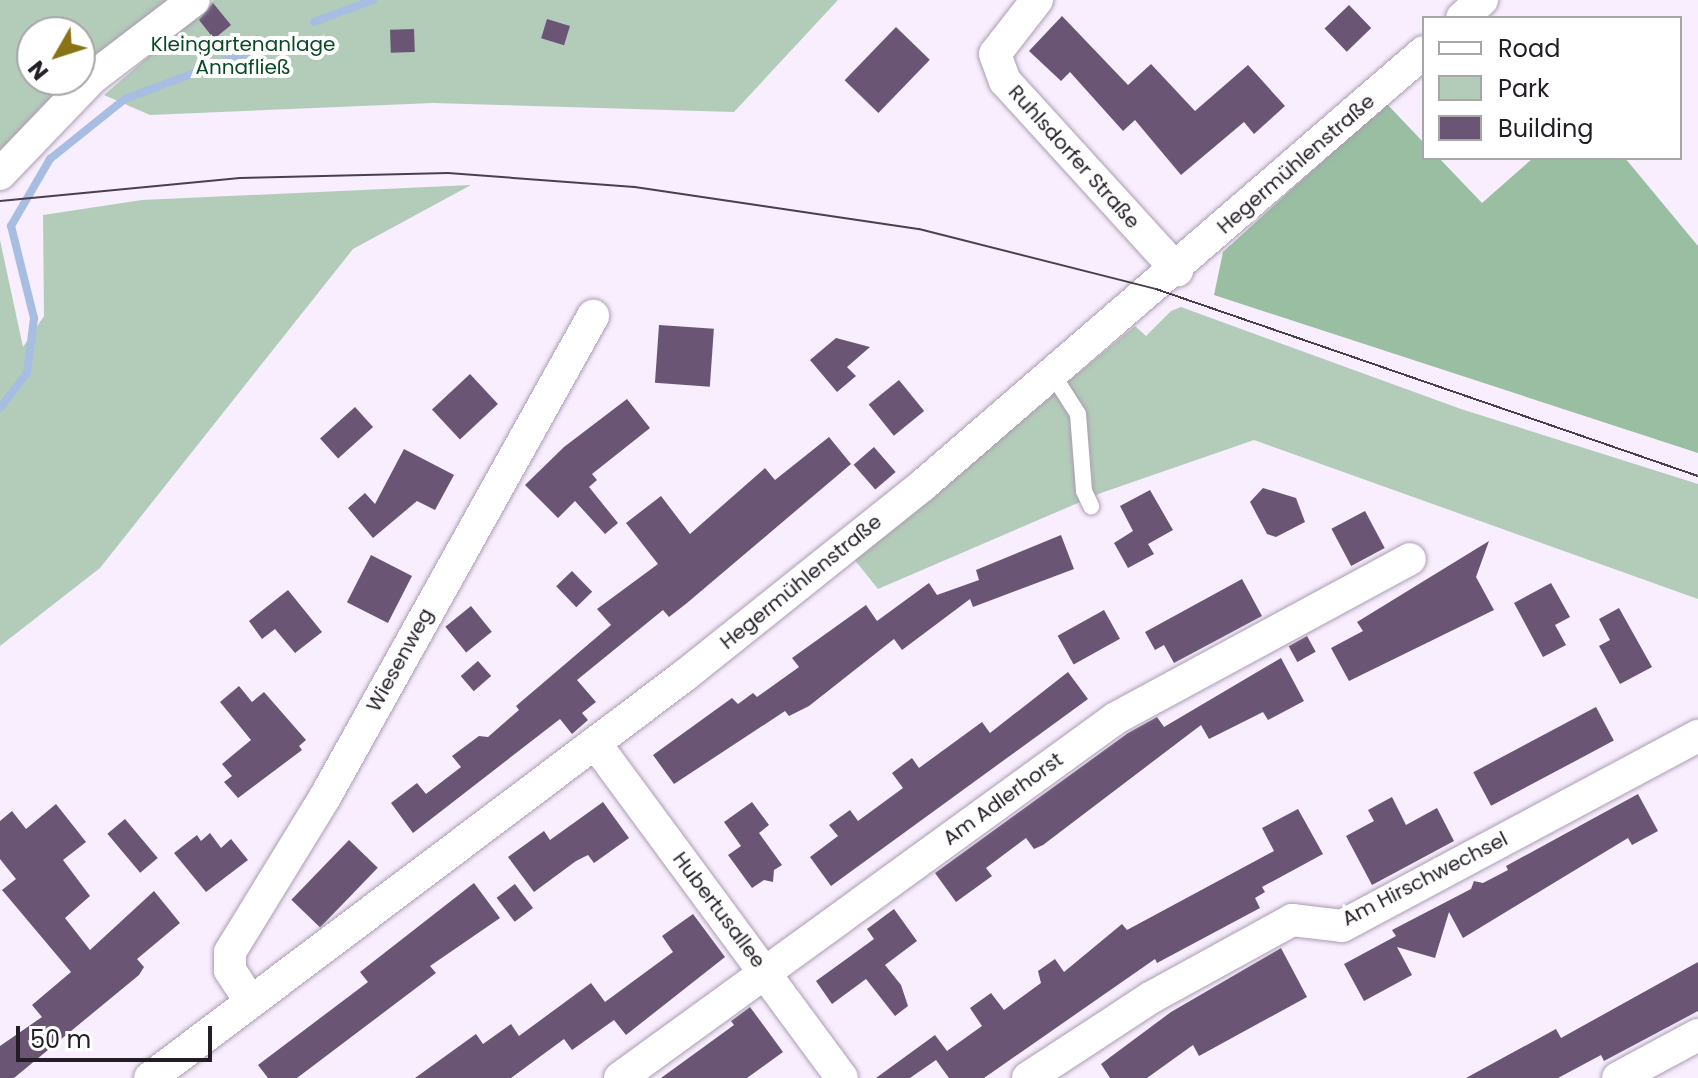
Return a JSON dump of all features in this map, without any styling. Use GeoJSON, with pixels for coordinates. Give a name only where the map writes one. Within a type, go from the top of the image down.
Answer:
{"type":"FeatureCollection","features":[{"type":"Feature","properties":{"kind":"street"},"geometry":{"type":"LineString","coordinates":[[0,174],[92,78],[194,0]]}},
{"type":"Feature","properties":{"kind":"street","name":"Ruhlsdorfer Straße"},"geometry":{"type":"LineString","coordinates":[[1037,0],[995,54],[1005,81],[1177,270]]}},
{"type":"Feature","properties":{"kind":"street"},"geometry":{"type":"LineString","coordinates":[[1464,16],[1482,0]]}},
{"type":"Feature","properties":{"kind":"street","name":"Hegermühlenstraße"},"geometry":{"type":"LineString","coordinates":[[150,1078],[595,743],[923,485],[1177,270],[1422,54]]}},
{"type":"Feature","properties":{"kind":"street","name":"Wiesenweg"},"geometry":{"type":"LineString","coordinates":[[250,1001],[230,970],[230,952],[325,797],[593,316]]}},
{"type":"Feature","properties":{"kind":"street","name":"Am Adlerhorst"},"geometry":{"type":"LineString","coordinates":[[620,1078],[1116,718],[1410,559]]}},
{"type":"Feature","properties":{"kind":"street","name":"Am Hirschwechsel"},"geometry":{"type":"LineString","coordinates":[[1028,1078],[1152,997],[1292,920],[1342,926],[1698,736]]}},
{"type":"Feature","properties":{"kind":"street","name":"Hubertusallee"},"geometry":{"type":"LineString","coordinates":[[595,743],[842,1078]]}},
{"type":"Feature","properties":{"kind":"street"},"geometry":{"type":"LineString","coordinates":[[1618,1078],[1698,1035]]}},
{"type":"Feature","properties":{"kind":"lane"},"geometry":{"type":"LineString","coordinates":[[1053,375],[1078,414],[1084,491],[1091,506]]}},
{"type":"Feature","properties":{"kind":"green space"},"geometry":{"type":"Polygon","coordinates":[[[0,0],[174,0],[96,71],[96,16],[16,16],[16,96],[69,96],[0,159],[0,0]]]}},
{"type":"Feature","properties":{"kind":"green space","name":"Kleingartenanlage Annafließ"},"geometry":{"type":"Polygon","coordinates":[[[214,0],[838,0],[734,112],[433,103],[150,115],[104,95],[214,0]]]}},
{"type":"Feature","properties":{"kind":"green space"},"geometry":{"type":"Polygon","coordinates":[[[1386,103],[1422,141],[1422,160],[1441,160],[1482,203],[1531,160],[1627,160],[1698,246],[1698,453],[1214,295],[1223,252],[1386,103]]]}},
{"type":"Feature","properties":{"kind":"green space"},"geometry":{"type":"Polygon","coordinates":[[[471,185],[353,249],[100,568],[0,646],[0,240],[23,347],[44,316],[43,215],[142,200],[471,185]]]}},
{"type":"Feature","properties":{"kind":"green space"},"geometry":{"type":"Polygon","coordinates":[[[1181,307],[1461,409],[1698,484],[1698,599],[1254,440],[1101,493],[878,589],[854,559],[1135,326],[1146,336],[1171,311],[1181,307]]]}},
{"type":"Feature","properties":{"kind":"building"},"geometry":{"type":"Polygon","coordinates":[[[213,3],[231,25],[214,39],[199,20],[213,3]]]}},
{"type":"Feature","properties":{"kind":"building"},"geometry":{"type":"Polygon","coordinates":[[[1349,5],[1371,28],[1347,52],[1325,29],[1349,5]]]}},
{"type":"Feature","properties":{"kind":"building"},"geometry":{"type":"Polygon","coordinates":[[[1062,16],[1128,85],[1151,64],[1195,111],[1248,65],[1285,106],[1254,134],[1244,122],[1181,175],[1135,120],[1123,131],[1070,72],[1061,81],[1029,51],[1062,16]]]}},
{"type":"Feature","properties":{"kind":"building"},"geometry":{"type":"Polygon","coordinates":[[[547,19],[570,26],[564,45],[541,38],[547,19]]]}},
{"type":"Feature","properties":{"kind":"building"},"geometry":{"type":"Polygon","coordinates":[[[896,27],[930,60],[878,113],[845,80],[896,27]]]}},
{"type":"Feature","properties":{"kind":"building"},"geometry":{"type":"Polygon","coordinates":[[[414,29],[415,52],[391,53],[390,30],[414,29]]]}},
{"type":"Feature","properties":{"kind":"building"},"geometry":{"type":"Polygon","coordinates":[[[659,325],[714,329],[710,387],[655,383],[659,325]]]}},
{"type":"Feature","properties":{"kind":"building"},"geometry":{"type":"Polygon","coordinates":[[[836,338],[870,347],[847,367],[856,376],[837,392],[810,360],[836,338]]]}},
{"type":"Feature","properties":{"kind":"building"},"geometry":{"type":"Polygon","coordinates":[[[470,374],[498,404],[460,439],[432,409],[470,374]]]}},
{"type":"Feature","properties":{"kind":"building"},"geometry":{"type":"Polygon","coordinates":[[[899,380],[924,411],[894,436],[869,405],[899,380]]]}},
{"type":"Feature","properties":{"kind":"building"},"geometry":{"type":"Polygon","coordinates":[[[627,399],[650,428],[592,474],[597,480],[589,487],[618,523],[605,534],[575,501],[558,518],[525,485],[564,447],[627,399]]]}},
{"type":"Feature","properties":{"kind":"building"},"geometry":{"type":"Polygon","coordinates":[[[355,407],[373,427],[338,459],[320,438],[355,407]]]}},
{"type":"Feature","properties":{"kind":"building"},"geometry":{"type":"Polygon","coordinates":[[[829,437],[851,464],[687,603],[669,617],[663,610],[577,680],[596,702],[582,713],[588,720],[572,734],[560,719],[413,833],[391,803],[417,783],[426,794],[461,767],[452,756],[479,736],[488,737],[519,710],[516,706],[611,625],[597,609],[658,564],[626,523],[661,496],[690,534],[765,468],[775,480],[829,437]]]}},
{"type":"Feature","properties":{"kind":"building"},"geometry":{"type":"Polygon","coordinates":[[[874,447],[896,472],[875,490],[854,465],[874,447]]]}},
{"type":"Feature","properties":{"kind":"building"},"geometry":{"type":"Polygon","coordinates":[[[404,449],[454,475],[435,510],[417,501],[373,538],[348,508],[365,493],[375,504],[404,449]]]}},
{"type":"Feature","properties":{"kind":"building"},"geometry":{"type":"Polygon","coordinates":[[[1263,488],[1296,498],[1305,522],[1276,537],[1267,534],[1250,502],[1263,488]]]}},
{"type":"Feature","properties":{"kind":"building"},"geometry":{"type":"Polygon","coordinates":[[[1150,490],[1173,530],[1148,544],[1154,554],[1128,568],[1114,543],[1133,531],[1120,506],[1150,490]]]}},
{"type":"Feature","properties":{"kind":"building"},"geometry":{"type":"Polygon","coordinates":[[[1365,511],[1385,548],[1351,566],[1331,529],[1365,511]]]}},
{"type":"Feature","properties":{"kind":"building"},"geometry":{"type":"Polygon","coordinates":[[[1061,535],[1074,569],[973,607],[970,599],[902,650],[894,639],[809,706],[789,716],[785,711],[674,784],[653,755],[732,698],[738,704],[753,693],[757,697],[799,667],[792,658],[866,605],[877,621],[929,583],[937,595],[979,580],[976,570],[1061,535]]]}},
{"type":"Feature","properties":{"kind":"building"},"geometry":{"type":"Polygon","coordinates":[[[1489,541],[1476,577],[1494,610],[1349,681],[1331,648],[1363,631],[1357,622],[1489,541]]]}},
{"type":"Feature","properties":{"kind":"building"},"geometry":{"type":"Polygon","coordinates":[[[371,555],[412,576],[388,623],[347,602],[371,555]]]}},
{"type":"Feature","properties":{"kind":"building"},"geometry":{"type":"Polygon","coordinates":[[[572,571],[592,592],[576,607],[556,586],[572,571]]]}},
{"type":"Feature","properties":{"kind":"building"},"geometry":{"type":"Polygon","coordinates":[[[1242,579],[1262,616],[1174,663],[1164,645],[1155,650],[1145,632],[1242,579]]]}},
{"type":"Feature","properties":{"kind":"building"},"geometry":{"type":"Polygon","coordinates":[[[1551,583],[1570,617],[1555,625],[1566,645],[1543,657],[1514,603],[1551,583]]]}},
{"type":"Feature","properties":{"kind":"building"},"geometry":{"type":"Polygon","coordinates":[[[288,590],[322,632],[295,653],[275,629],[262,639],[249,621],[288,590]]]}},
{"type":"Feature","properties":{"kind":"building"},"geometry":{"type":"Polygon","coordinates":[[[471,606],[492,632],[466,652],[445,627],[471,606]]]}},
{"type":"Feature","properties":{"kind":"building"},"geometry":{"type":"Polygon","coordinates":[[[1619,608],[1652,667],[1620,684],[1599,646],[1610,640],[1599,619],[1619,608]]]}},
{"type":"Feature","properties":{"kind":"building"},"geometry":{"type":"Polygon","coordinates":[[[1104,610],[1120,639],[1074,665],[1058,636],[1104,610]]]}},
{"type":"Feature","properties":{"kind":"building"},"geometry":{"type":"Polygon","coordinates":[[[1307,636],[1316,652],[1297,662],[1289,646],[1307,636]]]}},
{"type":"Feature","properties":{"kind":"building"},"geometry":{"type":"Polygon","coordinates":[[[1281,658],[1304,701],[1268,720],[1263,712],[1209,739],[1201,725],[1043,845],[1034,849],[1026,838],[986,868],[992,876],[956,902],[935,873],[1128,733],[1157,717],[1164,727],[1281,658]]]}},
{"type":"Feature","properties":{"kind":"building"},"geometry":{"type":"Polygon","coordinates":[[[478,661],[491,676],[474,691],[461,676],[478,661]]]}},
{"type":"Feature","properties":{"kind":"building"},"geometry":{"type":"Polygon","coordinates":[[[1068,672],[1088,699],[831,886],[810,857],[838,836],[829,825],[850,810],[858,821],[903,788],[892,773],[912,758],[919,768],[982,722],[990,733],[1068,672]]]}},
{"type":"Feature","properties":{"kind":"building"},"geometry":{"type":"Polygon","coordinates":[[[239,686],[252,702],[264,692],[306,740],[299,746],[302,750],[238,798],[224,782],[232,776],[222,764],[251,740],[220,702],[239,686]]]}},
{"type":"Feature","properties":{"kind":"building"},"geometry":{"type":"Polygon","coordinates":[[[1596,707],[1614,741],[1491,806],[1473,772],[1596,707]]]}},
{"type":"Feature","properties":{"kind":"building"},"geometry":{"type":"Polygon","coordinates":[[[1638,794],[1658,831],[1632,845],[1628,838],[1463,938],[1449,912],[1435,958],[1397,947],[1412,975],[1364,1001],[1344,964],[1396,936],[1392,930],[1471,889],[1474,881],[1483,883],[1508,870],[1506,866],[1638,794]]]}},
{"type":"Feature","properties":{"kind":"building"},"geometry":{"type":"Polygon","coordinates":[[[1392,797],[1406,825],[1437,808],[1454,841],[1372,885],[1346,836],[1374,821],[1368,810],[1392,797]]]}},
{"type":"Feature","properties":{"kind":"building"},"geometry":{"type":"Polygon","coordinates":[[[603,802],[629,838],[594,863],[588,855],[576,861],[534,892],[508,857],[544,831],[550,840],[603,802]]]}},
{"type":"Feature","properties":{"kind":"building"},"geometry":{"type":"Polygon","coordinates":[[[752,802],[769,825],[759,833],[782,865],[774,870],[773,882],[764,880],[752,888],[728,855],[741,846],[724,822],[752,802]]]}},
{"type":"Feature","properties":{"kind":"building"},"geometry":{"type":"Polygon","coordinates":[[[56,804],[86,842],[63,860],[90,896],[65,918],[90,950],[154,891],[180,923],[137,959],[144,967],[139,975],[14,1078],[0,1078],[0,1046],[42,1017],[32,1005],[71,972],[2,890],[16,879],[0,859],[0,821],[12,811],[26,829],[56,804]]]}},
{"type":"Feature","properties":{"kind":"building"},"geometry":{"type":"Polygon","coordinates":[[[1298,809],[1323,854],[1262,887],[1265,892],[1255,898],[1260,908],[1157,963],[1155,959],[984,1078],[949,1078],[936,1060],[910,1078],[876,1078],[935,1035],[947,1051],[982,1026],[970,1008],[991,993],[1004,1010],[1041,983],[1038,971],[1055,959],[1064,972],[1122,924],[1127,930],[1274,851],[1262,828],[1298,809]]]}},
{"type":"Feature","properties":{"kind":"building"},"geometry":{"type":"Polygon","coordinates":[[[125,819],[158,858],[140,873],[107,834],[125,819]]]}},
{"type":"Feature","properties":{"kind":"building"},"geometry":{"type":"Polygon","coordinates":[[[210,833],[221,848],[231,839],[248,860],[206,892],[174,853],[197,835],[201,841],[210,833]]]}},
{"type":"Feature","properties":{"kind":"building"},"geometry":{"type":"Polygon","coordinates":[[[349,840],[378,868],[320,927],[291,900],[349,840]]]}},
{"type":"Feature","properties":{"kind":"building"},"geometry":{"type":"Polygon","coordinates":[[[474,883],[500,918],[430,966],[436,973],[297,1078],[268,1078],[258,1065],[368,982],[360,972],[474,883]]]}},
{"type":"Feature","properties":{"kind":"building"},"geometry":{"type":"Polygon","coordinates":[[[515,884],[533,908],[515,922],[497,898],[515,884]]]}},
{"type":"Feature","properties":{"kind":"building"},"geometry":{"type":"Polygon","coordinates":[[[894,909],[917,941],[885,965],[901,985],[908,1006],[895,1016],[866,979],[832,1004],[816,981],[874,939],[867,929],[894,909]]]}},
{"type":"Feature","properties":{"kind":"building"},"geometry":{"type":"Polygon","coordinates":[[[693,914],[725,957],[626,1035],[614,1020],[572,1050],[564,1039],[511,1078],[415,1078],[476,1034],[483,1044],[511,1024],[519,1036],[591,983],[605,1002],[673,952],[662,936],[693,914]]]}},
{"type":"Feature","properties":{"kind":"building"},"geometry":{"type":"Polygon","coordinates":[[[1281,948],[1307,997],[1199,1056],[1193,1045],[1147,1078],[1110,1078],[1101,1064],[1171,1012],[1281,948]]]}},
{"type":"Feature","properties":{"kind":"building"},"geometry":{"type":"Polygon","coordinates":[[[1698,962],[1698,1011],[1604,1061],[1601,1055],[1558,1078],[1466,1078],[1556,1029],[1561,1038],[1698,962]]]}},
{"type":"Feature","properties":{"kind":"building"},"geometry":{"type":"Polygon","coordinates":[[[750,1007],[783,1052],[747,1078],[661,1078],[734,1025],[731,1021],[750,1007]]]}},
{"type":"Feature","properties":{"kind":"waterway"},"geometry":{"type":"LineString","coordinates":[[314,22],[373,0]]}},
{"type":"Feature","properties":{"kind":"waterway"},"geometry":{"type":"LineString","coordinates":[[0,408],[27,373],[34,318],[11,226],[50,159],[125,99],[245,54]]}},
{"type":"Feature","properties":{"kind":"tram line"},"geometry":{"type":"LineString","coordinates":[[0,201],[240,178],[448,173],[634,187],[919,229],[1156,289],[1698,476]]}}]}
